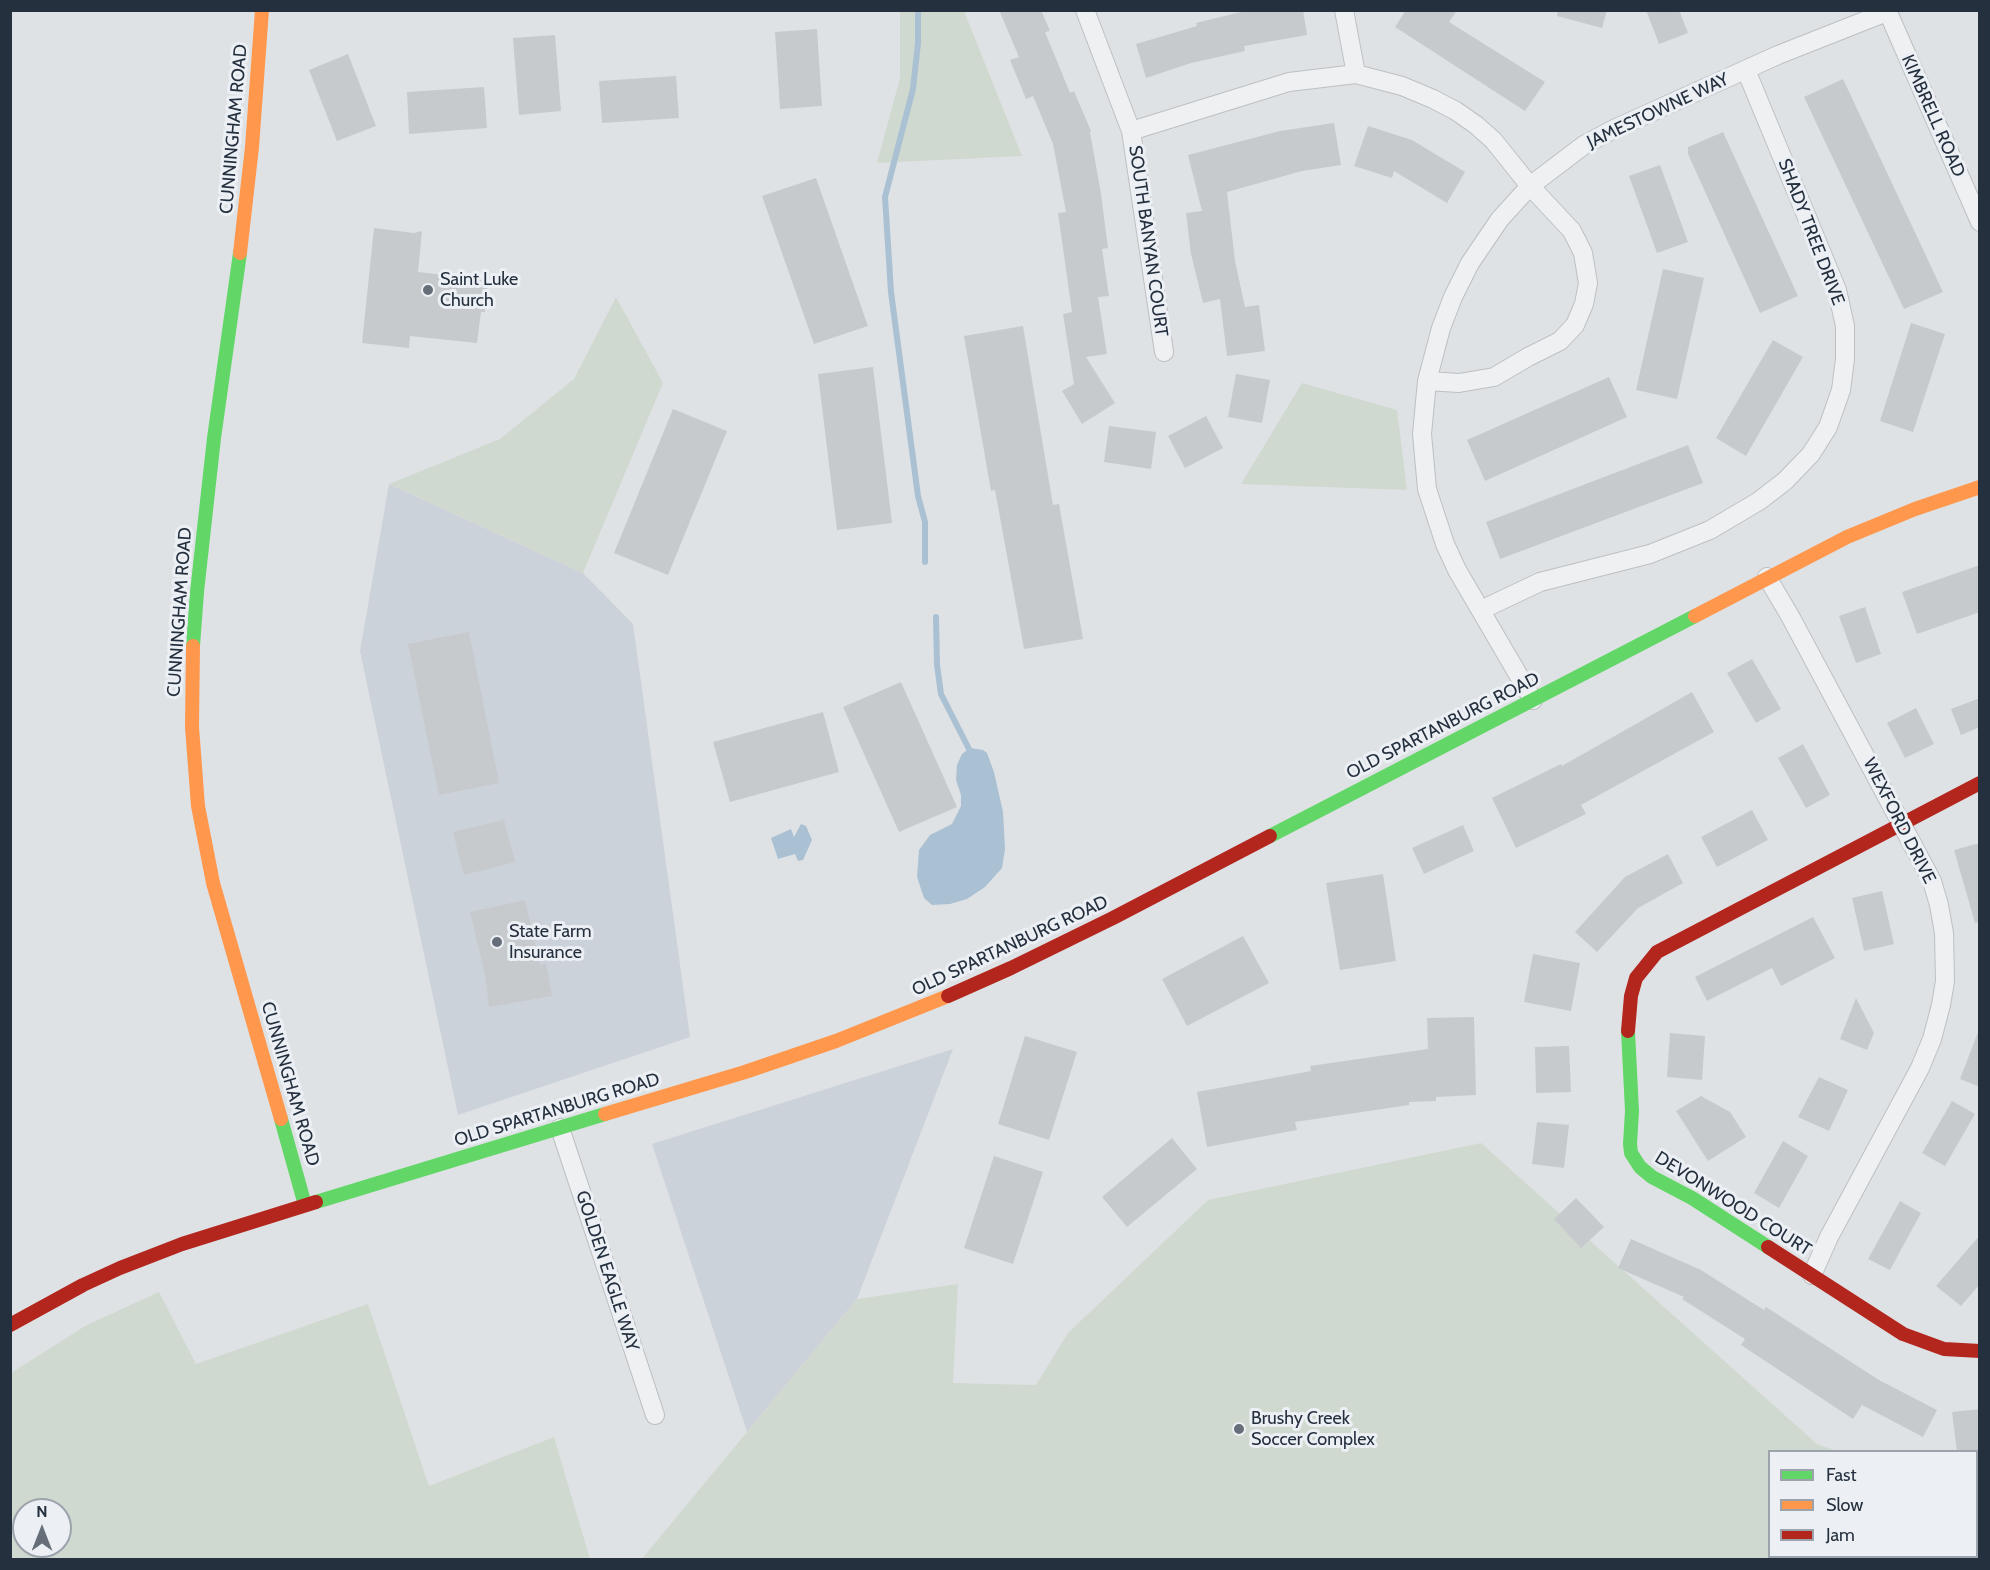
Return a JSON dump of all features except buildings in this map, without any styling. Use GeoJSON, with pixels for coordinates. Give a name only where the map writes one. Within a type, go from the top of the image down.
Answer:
{"type":"FeatureCollection","features":[{"type":"Feature","properties":{"kind":"street","name":"CUNNINGHAM ROAD"},"geometry":{"type":"LineString","coordinates":[[262,10],[252,147],[241,247],[214,438],[197,592],[192,661],[192,727],[198,806],[213,883],[305,1205]]}},
{"type":"Feature","properties":{"kind":"street","name":"SOUTH BANYAN COURT"},"geometry":{"type":"LineString","coordinates":[[1085,10],[1131,131],[1164,352]]}},
{"type":"Feature","properties":{"kind":"street"},"geometry":{"type":"LineString","coordinates":[[1344,10],[1356,74]]}},
{"type":"Feature","properties":{"kind":"street","name":"JAMESTOWNE WAY"},"geometry":{"type":"LineString","coordinates":[[1533,700],[1457,570],[1445,544],[1427,489],[1422,434],[1427,381],[1441,328],[1470,263],[1500,219],[1530,186],[1571,153],[1604,134],[1746,70],[1887,11]]}},
{"type":"Feature","properties":{"kind":"street","name":"KIMBRELL ROAD"},"geometry":{"type":"LineString","coordinates":[[1887,11],[1980,222]]}},
{"type":"Feature","properties":{"kind":"street","name":"SHADY TREE DRIVE"},"geometry":{"type":"LineString","coordinates":[[1481,610],[1539,582],[1650,554],[1710,530],[1759,501],[1785,481],[1811,454],[1828,428],[1841,390],[1845,358],[1845,326],[1837,290],[1746,70]]}},
{"type":"Feature","properties":{"kind":"street"},"geometry":{"type":"LineString","coordinates":[[1131,131],[1289,82],[1356,74],[1402,86],[1433,99],[1456,111],[1493,140],[1530,186],[1572,231],[1583,253],[1588,283],[1584,304],[1575,325],[1560,341],[1494,377],[1459,383],[1427,381]]}},
{"type":"Feature","properties":{"kind":"street","name":"OLD SPARTANBURG ROAD"},"geometry":{"type":"LineString","coordinates":[[10,1325],[83,1285],[182,1244],[746,1072],[836,1041],[937,1001],[1113,918],[1848,537],[1915,509],[1980,487]]}},
{"type":"Feature","properties":{"kind":"street","name":"WEXFORD DRIVE"},"geometry":{"type":"LineString","coordinates":[[1767,577],[1932,881],[1939,905],[1946,957],[1941,1005],[1932,1039],[1920,1068],[1829,1238],[1812,1275]]}},
{"type":"Feature","properties":{"kind":"street","name":"DEVONWOOD COURT"},"geometry":{"type":"LineString","coordinates":[[1980,783],[1664,948],[1642,968],[1636,978],[1631,996],[1628,1030],[1632,1110],[1630,1144],[1635,1160],[1652,1177],[1692,1198],[1903,1334],[1944,1349],[1980,1351]]}},
{"type":"Feature","properties":{"kind":"street","name":"GOLDEN EAGLE WAY"},"geometry":{"type":"LineString","coordinates":[[560,1128],[655,1415]]}},
{"type":"Feature","properties":{"kind":"shaded area"},"geometry":{"type":"Polygon","coordinates":[[[900,11],[964,11],[1022,156],[877,163],[900,78],[900,11]]]}},
{"type":"Feature","properties":{"kind":"shaded area"},"geometry":{"type":"Polygon","coordinates":[[[616,297],[663,383],[583,573],[389,484],[500,439],[574,379],[616,297]]]}},
{"type":"Feature","properties":{"kind":"shaded area"},"geometry":{"type":"Polygon","coordinates":[[[1302,383],[1397,410],[1407,490],[1241,484],[1302,383]]]}},
{"type":"Feature","properties":{"kind":"shaded area"},"geometry":{"type":"Polygon","coordinates":[[[389,484],[583,573],[633,624],[690,1037],[458,1115],[360,651],[389,484]]]}},
{"type":"Feature","properties":{"kind":"shaded area"},"geometry":{"type":"Polygon","coordinates":[[[953,1049],[857,1299],[747,1432],[652,1144],[953,1049]]]}},
{"type":"Feature","properties":{"kind":"shaded area"},"geometry":{"type":"Polygon","coordinates":[[[1481,1143],[1817,1444],[1833,1450],[1768,1450],[1768,1558],[1940,1559],[641,1560],[857,1299],[958,1284],[953,1383],[1036,1385],[1068,1333],[1208,1200],[1481,1143]]]}},
{"type":"Feature","properties":{"kind":"shaded area"},"geometry":{"type":"Polygon","coordinates":[[[159,1292],[196,1364],[368,1304],[429,1486],[554,1437],[590,1559],[11,1559],[11,1373],[85,1326],[159,1292]]]}},
{"type":"Feature","properties":{"kind":"water"},"geometry":{"type":"Polygon","coordinates":[[[970,748],[987,753],[994,772],[1003,812],[1005,849],[1002,868],[985,887],[967,899],[950,904],[932,905],[924,898],[917,877],[919,850],[930,835],[952,824],[961,806],[961,795],[956,780],[957,765],[962,754],[970,748]]]}},
{"type":"Feature","properties":{"kind":"water"},"geometry":{"type":"Polygon","coordinates":[[[801,824],[806,826],[812,840],[803,860],[798,861],[795,854],[778,859],[771,838],[791,829],[794,837],[801,824]]]}},
{"type":"Feature","properties":{"kind":"waterway"},"geometry":{"type":"LineString","coordinates":[[918,10],[918,43],[913,89],[885,197],[891,292],[918,496],[925,522],[925,562]]}},
{"type":"Feature","properties":{"kind":"waterway"},"geometry":{"type":"LineString","coordinates":[[936,617],[937,665],[941,694],[972,755]]}},
{"type":"Feature","properties":{"kind":"traffic: fast"},"geometry":{"type":"LineString","coordinates":[[193,646],[214,438],[240,253]]}},
{"type":"Feature","properties":{"kind":"traffic: fast"},"geometry":{"type":"LineString","coordinates":[[1270,836],[1695,616]]}},
{"type":"Feature","properties":{"kind":"traffic: fast"},"geometry":{"type":"LineString","coordinates":[[1628,1031],[1632,1111],[1630,1144],[1631,1153],[1640,1167],[1652,1177],[1692,1198],[1768,1247]]}},
{"type":"Feature","properties":{"kind":"traffic: fast"},"geometry":{"type":"LineString","coordinates":[[316,1202],[605,1114]]}},
{"type":"Feature","properties":{"kind":"traffic: fast"},"geometry":{"type":"LineString","coordinates":[[281,1119],[305,1205]]}},
{"type":"Feature","properties":{"kind":"traffic: slow"},"geometry":{"type":"LineString","coordinates":[[240,253],[252,147],[262,10]]}},
{"type":"Feature","properties":{"kind":"traffic: slow"},"geometry":{"type":"LineString","coordinates":[[1695,616],[1847,537],[1915,509],[1980,487]]}},
{"type":"Feature","properties":{"kind":"traffic: slow"},"geometry":{"type":"LineString","coordinates":[[193,646],[192,727],[198,806],[213,883],[281,1119]]}},
{"type":"Feature","properties":{"kind":"traffic: slow"},"geometry":{"type":"LineString","coordinates":[[605,1114],[745,1072],[836,1041],[948,996]]}},
{"type":"Feature","properties":{"kind":"traffic: jam"},"geometry":{"type":"LineString","coordinates":[[1628,1031],[1631,996],[1636,978],[1657,952],[1980,783]]}},
{"type":"Feature","properties":{"kind":"traffic: jam"},"geometry":{"type":"LineString","coordinates":[[948,996],[1113,918],[1270,836]]}},
{"type":"Feature","properties":{"kind":"traffic: jam"},"geometry":{"type":"LineString","coordinates":[[10,1325],[83,1285],[120,1268],[182,1244],[316,1202]]}},
{"type":"Feature","properties":{"kind":"traffic: jam"},"geometry":{"type":"LineString","coordinates":[[1768,1247],[1903,1334],[1944,1349],[1980,1351]]}},
{"type":"Feature","properties":{"kind":"place","name":"Saint Luke Church"},"geometry":{"type":"Point","coordinates":[428,290]}},
{"type":"Feature","properties":{"kind":"place","name":"State Farm Insurance"},"geometry":{"type":"Point","coordinates":[497,942]}},
{"type":"Feature","properties":{"kind":"place","name":"Brushy Creek Soccer Complex"},"geometry":{"type":"Point","coordinates":[1239,1429]}}]}
